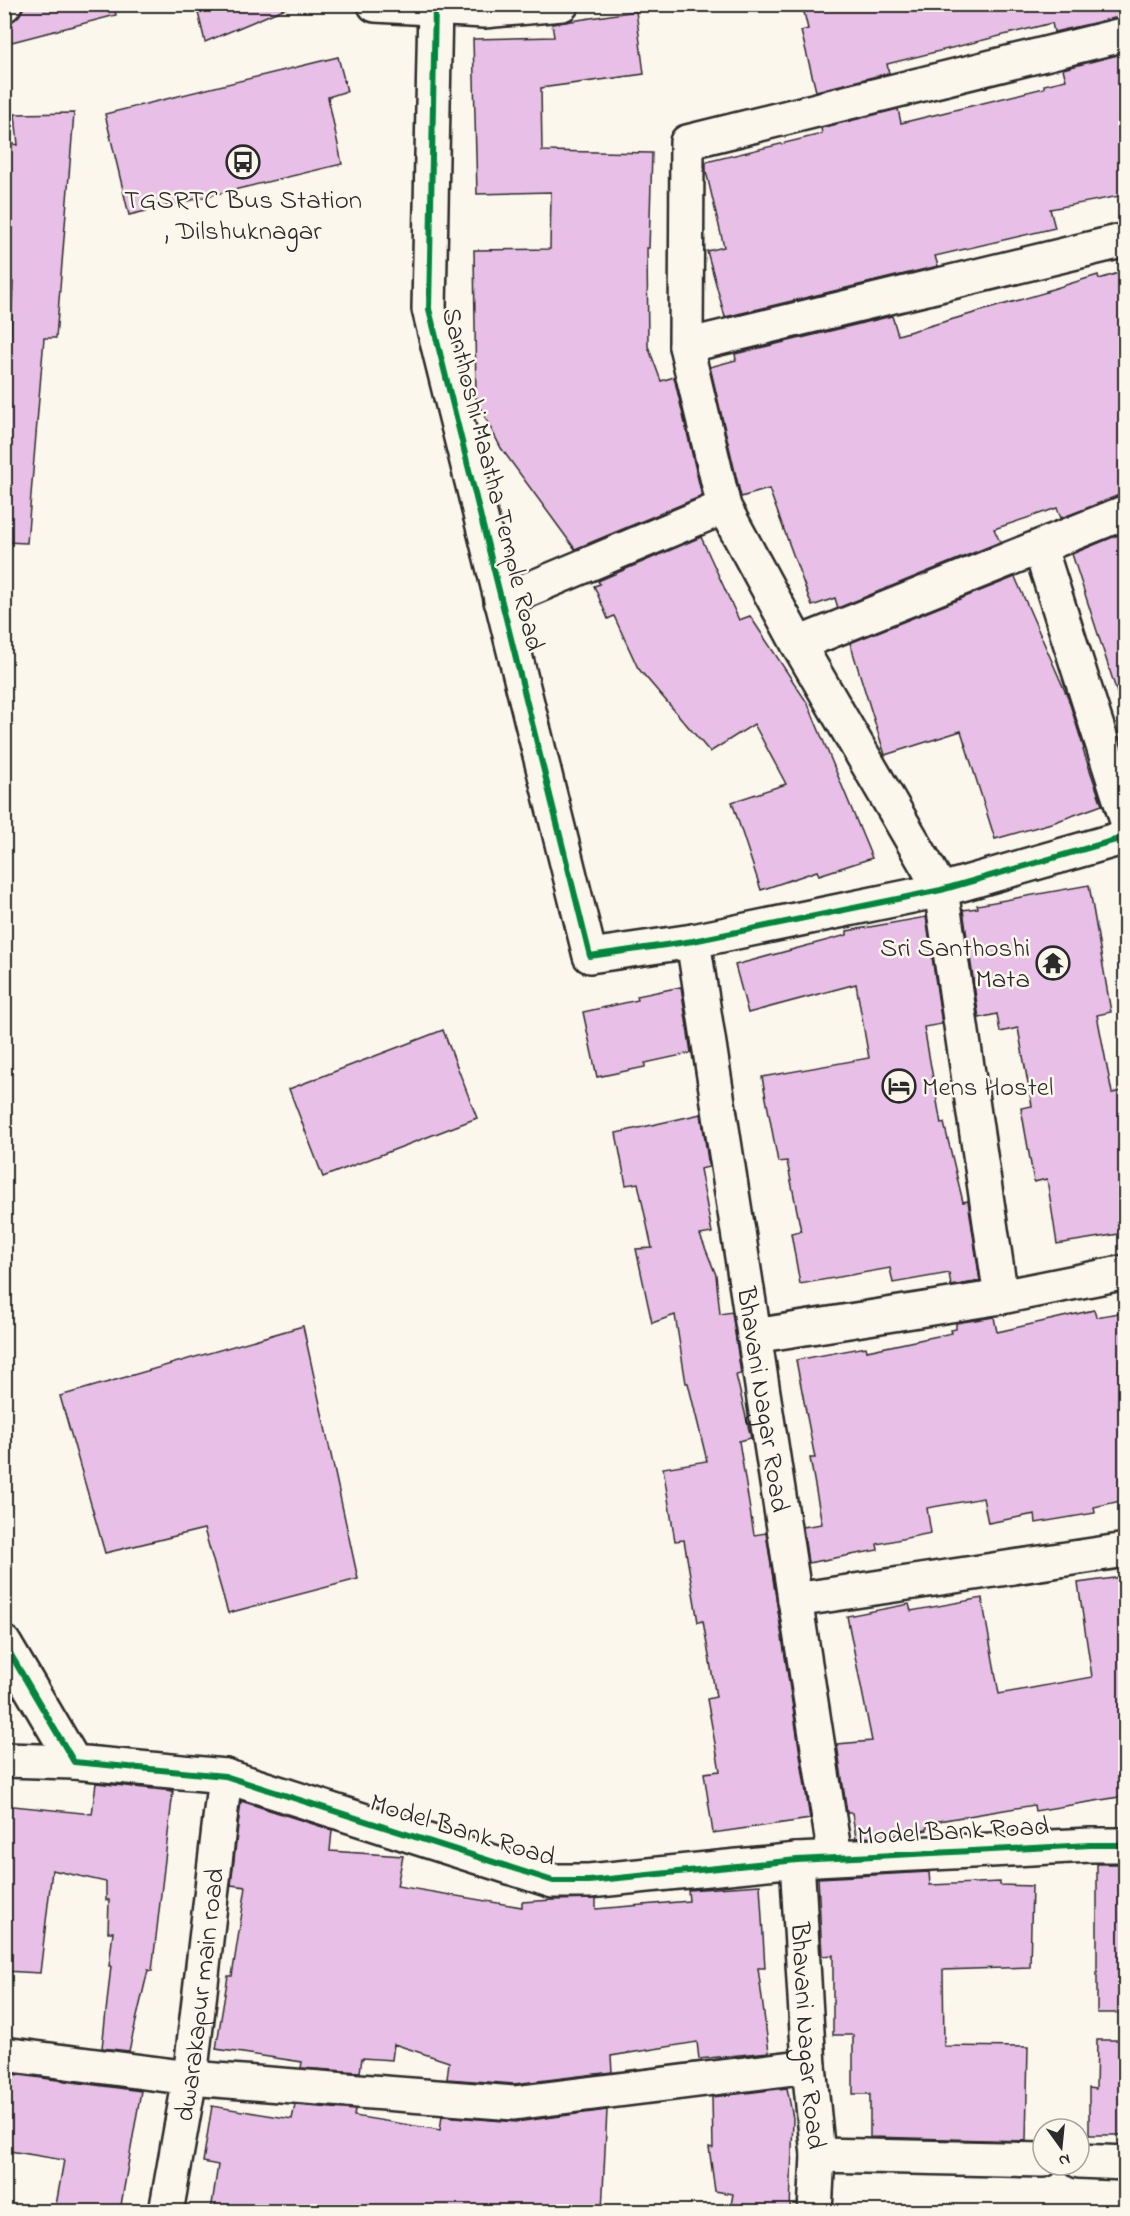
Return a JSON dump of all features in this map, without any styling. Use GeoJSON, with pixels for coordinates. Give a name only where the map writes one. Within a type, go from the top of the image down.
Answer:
{"type":"FeatureCollection","features":[{"type":"Feature","properties":{"kind":"street"},"geometry":{"type":"LineString","coordinates":[[375,5],[435,6],[484,11],[562,4]]}},
{"type":"Feature","properties":{"kind":"street","name":"Santhoshi Maatha Temple Road"},"geometry":{"type":"LineString","coordinates":[[435,6],[429,309],[590,956],[693,941]]}},
{"type":"Feature","properties":{"kind":"street"},"geometry":{"type":"LineString","coordinates":[[1001,1297],[941,890],[798,644],[724,507],[686,346],[687,142],[1125,34]]}},
{"type":"Feature","properties":{"kind":"street"},"geometry":{"type":"LineString","coordinates":[[686,346],[1125,240]]}},
{"type":"Feature","properties":{"kind":"street"},"geometry":{"type":"LineString","coordinates":[[501,601],[724,507]]}},
{"type":"Feature","properties":{"kind":"street"},"geometry":{"type":"LineString","coordinates":[[798,644],[1125,512]]}},
{"type":"Feature","properties":{"kind":"street"},"geometry":{"type":"LineString","coordinates":[[1040,548],[1125,818]]}},
{"type":"Feature","properties":{"kind":"street"},"geometry":{"type":"LineString","coordinates":[[693,941],[941,890],[1125,837]]}},
{"type":"Feature","properties":{"kind":"street","name":"Bhavani Nagar Road"},"geometry":{"type":"LineString","coordinates":[[693,941],[835,1857]]}},
{"type":"Feature","properties":{"kind":"street"},"geometry":{"type":"LineString","coordinates":[[754,1336],[1001,1297],[1125,1272]]}},
{"type":"Feature","properties":{"kind":"street"},"geometry":{"type":"LineString","coordinates":[[795,1600],[1125,1550]]}},
{"type":"Feature","properties":{"kind":"street"},"geometry":{"type":"LineString","coordinates":[[4,1643],[74,1761]]}},
{"type":"Feature","properties":{"kind":"street","name":"Model Bank Road"},"geometry":{"type":"LineString","coordinates":[[4,1760],[74,1761],[225,1776],[553,1881],[589,1881],[835,1857],[1125,1845]]}},
{"type":"Feature","properties":{"kind":"street","name":"dwarakapur main road"},"geometry":{"type":"LineString","coordinates":[[166,2211],[190,2078],[225,1776]]}},
{"type":"Feature","properties":{"kind":"street","name":"Bhavani Nagar Road"},"geometry":{"type":"LineString","coordinates":[[797,1860],[809,2066],[818,2155],[815,2211]]}},
{"type":"Feature","properties":{"kind":"street"},"geometry":{"type":"LineString","coordinates":[[4,2054],[190,2078],[514,2103],[809,2066]]}},
{"type":"Feature","properties":{"kind":"street"},"geometry":{"type":"LineString","coordinates":[[818,2155],[1031,2160]]}},
{"type":"Feature","properties":{"kind":"street"},"geometry":{"type":"LineString","coordinates":[[1091,2162],[1125,2163]]}},
{"type":"Feature","properties":{"kind":"building"},"geometry":{"type":"Polygon","coordinates":[[[23,4],[114,4],[116,15],[4,44],[4,23],[17,18],[23,9],[23,4]]]}},
{"type":"Feature","properties":{"kind":"building"},"geometry":{"type":"Polygon","coordinates":[[[196,4],[293,4],[293,5],[205,42],[196,4]]]}},
{"type":"Feature","properties":{"kind":"building"},"geometry":{"type":"Polygon","coordinates":[[[802,4],[1125,4],[1125,16],[1054,32],[1052,23],[887,64],[889,73],[816,91],[801,31],[808,29],[802,4]]]}},
{"type":"Feature","properties":{"kind":"building"},"geometry":{"type":"Polygon","coordinates":[[[636,11],[644,74],[541,88],[542,151],[652,153],[649,248],[647,248],[648,346],[661,381],[674,377],[702,496],[575,549],[501,448],[476,399],[474,250],[550,249],[551,192],[477,194],[473,39],[554,37],[552,24],[636,11]]]}},
{"type":"Feature","properties":{"kind":"building"},"geometry":{"type":"Polygon","coordinates":[[[1125,53],[1125,119],[1117,121],[1125,160],[1125,195],[1050,209],[1055,228],[935,256],[938,266],[725,317],[707,251],[724,247],[706,171],[706,162],[822,134],[821,128],[898,109],[901,123],[1044,88],[1044,85],[1066,80],[1063,69],[1125,53]]]}},
{"type":"Feature","properties":{"kind":"building"},"geometry":{"type":"Polygon","coordinates":[[[338,57],[347,91],[328,97],[342,164],[129,215],[105,114],[338,57]]]}},
{"type":"Feature","properties":{"kind":"building"},"geometry":{"type":"Polygon","coordinates":[[[74,113],[56,338],[44,338],[27,543],[4,542],[4,357],[10,357],[13,282],[7,282],[9,143],[18,145],[15,114],[74,113]]]}},
{"type":"Feature","properties":{"kind":"building"},"geometry":{"type":"Polygon","coordinates":[[[1125,271],[1125,494],[1061,518],[1057,508],[994,529],[1000,542],[838,608],[835,598],[812,606],[769,489],[741,497],[710,367],[736,360],[735,354],[892,316],[898,335],[1098,275],[1099,279],[1125,271]]]}},
{"type":"Feature","properties":{"kind":"building"},"geometry":{"type":"Polygon","coordinates":[[[1125,532],[1125,698],[1119,699],[1072,554],[1125,532]]]}},
{"type":"Feature","properties":{"kind":"building"},"geometry":{"type":"Polygon","coordinates":[[[701,537],[739,620],[750,616],[808,704],[872,858],[819,875],[817,871],[761,890],[732,802],[786,784],[754,724],[710,752],[638,668],[614,616],[608,619],[594,586],[600,584],[598,581],[701,537]]]}},
{"type":"Feature","properties":{"kind":"building"},"geometry":{"type":"Polygon","coordinates":[[[1015,577],[1068,698],[1102,805],[1055,822],[995,839],[961,731],[885,755],[850,643],[1015,577]]]}},
{"type":"Feature","properties":{"kind":"building"},"geometry":{"type":"Polygon","coordinates":[[[1089,885],[1111,1012],[1097,1015],[1112,1093],[1122,1091],[1125,1115],[1125,1233],[1057,1244],[1047,1179],[1034,1182],[1021,1108],[1032,1106],[1018,1028],[1000,1032],[997,1014],[979,1018],[963,910],[978,908],[977,905],[1089,885]]]}},
{"type":"Feature","properties":{"kind":"building"},"geometry":{"type":"Polygon","coordinates":[[[926,917],[942,1024],[924,1027],[941,1124],[944,1123],[963,1202],[968,1201],[980,1281],[951,1286],[949,1273],[893,1283],[890,1268],[800,1284],[791,1233],[801,1231],[787,1161],[778,1162],[762,1077],[869,1058],[856,984],[748,1013],[735,965],[847,935],[847,931],[926,917]]]}},
{"type":"Feature","properties":{"kind":"building"},"geometry":{"type":"Polygon","coordinates":[[[681,987],[691,1053],[645,1063],[645,1067],[597,1077],[583,1012],[638,1000],[637,996],[681,987]]]}},
{"type":"Feature","properties":{"kind":"building"},"geometry":{"type":"Polygon","coordinates":[[[443,1030],[477,1118],[323,1177],[289,1089],[443,1030]]]}},
{"type":"Feature","properties":{"kind":"building"},"geometry":{"type":"Polygon","coordinates":[[[701,1114],[709,1167],[700,1169],[712,1233],[700,1235],[716,1275],[720,1314],[732,1312],[741,1374],[736,1375],[751,1438],[739,1441],[754,1535],[766,1533],[810,1819],[713,1833],[704,1773],[720,1771],[707,1699],[716,1697],[703,1621],[698,1622],[684,1540],[675,1541],[663,1468],[707,1461],[688,1383],[686,1383],[675,1315],[652,1323],[636,1249],[652,1248],[638,1183],[626,1185],[616,1133],[701,1114]]]}},
{"type":"Feature","properties":{"kind":"building"},"geometry":{"type":"Polygon","coordinates":[[[1094,1310],[1096,1317],[1125,1312],[1125,1500],[1094,1507],[1095,1513],[1036,1523],[1035,1514],[988,1523],[983,1498],[927,1508],[931,1533],[877,1544],[878,1550],[808,1563],[803,1527],[822,1524],[810,1458],[815,1458],[796,1360],[866,1347],[867,1351],[952,1333],[951,1330],[956,1329],[956,1323],[994,1317],[997,1332],[1094,1310]]]}},
{"type":"Feature","properties":{"kind":"building"},"geometry":{"type":"Polygon","coordinates":[[[303,1326],[358,1579],[228,1613],[204,1529],[105,1553],[60,1396],[303,1326]]]}},
{"type":"Feature","properties":{"kind":"building"},"geometry":{"type":"Polygon","coordinates":[[[1121,1577],[1125,1606],[1125,1796],[1035,1811],[1034,1805],[927,1823],[927,1830],[893,1836],[856,1838],[852,1813],[847,1813],[837,1744],[872,1741],[847,1616],[909,1604],[911,1611],[982,1598],[999,1694],[1092,1677],[1078,1583],[1121,1577]]]}},
{"type":"Feature","properties":{"kind":"building"},"geometry":{"type":"Polygon","coordinates":[[[96,1783],[173,1791],[152,1971],[148,1970],[129,2051],[102,2048],[113,1932],[108,1932],[109,1900],[106,1900],[106,1882],[52,1870],[40,1973],[4,1971],[4,1805],[92,1814],[96,1783]]]}},
{"type":"Feature","properties":{"kind":"building"},"geometry":{"type":"Polygon","coordinates":[[[241,1801],[332,1830],[330,1851],[403,1856],[397,1886],[522,1907],[522,1902],[553,1900],[596,1899],[596,1909],[689,1901],[688,1890],[760,1885],[765,1968],[758,1968],[769,2052],[699,2059],[697,2042],[611,2056],[612,2072],[514,2084],[447,2079],[449,2062],[394,2044],[392,2060],[362,2058],[360,2072],[301,2068],[302,2062],[216,2049],[228,1976],[232,1976],[246,1887],[231,1885],[241,1801]]]}},
{"type":"Feature","properties":{"kind":"building"},"geometry":{"type":"Polygon","coordinates":[[[1097,1864],[1125,1864],[1125,2013],[1097,2013],[1097,1864]]]}},
{"type":"Feature","properties":{"kind":"building"},"geometry":{"type":"Polygon","coordinates":[[[929,1872],[930,1885],[1000,1882],[1000,1885],[1032,1886],[1030,1967],[943,1970],[944,2046],[1028,2047],[1026,2141],[870,2137],[870,2094],[853,2094],[853,2035],[833,2035],[833,1955],[822,1956],[818,1878],[929,1872]]]}},
{"type":"Feature","properties":{"kind":"building"},"geometry":{"type":"Polygon","coordinates":[[[1097,2040],[1125,2040],[1125,2135],[1091,2135],[1089,2088],[1096,2089],[1097,2040]]]}},
{"type":"Feature","properties":{"kind":"building"},"geometry":{"type":"Polygon","coordinates":[[[4,2073],[141,2091],[120,2211],[55,2211],[64,2160],[4,2150],[4,2073]]]}},
{"type":"Feature","properties":{"kind":"building"},"geometry":{"type":"Polygon","coordinates":[[[787,2088],[793,2118],[790,2211],[730,2211],[733,2194],[715,2191],[709,2147],[713,2148],[712,2097],[787,2088]]]}},
{"type":"Feature","properties":{"kind":"building"},"geometry":{"type":"Polygon","coordinates":[[[295,2105],[355,2110],[354,2116],[440,2130],[442,2116],[516,2122],[607,2110],[602,2211],[211,2211],[218,2165],[203,2162],[212,2106],[292,2119],[295,2105]]]}},
{"type":"Feature","properties":{"kind":"cycle path"},"geometry":{"type":"LineString","coordinates":[[435,4],[429,309],[590,956],[693,941],[941,890],[1126,837]]}},
{"type":"Feature","properties":{"kind":"cycle path"},"geometry":{"type":"LineString","coordinates":[[4,1643],[74,1762],[225,1776],[553,1881],[589,1881],[797,1860],[1126,1845]]}},
{"type":"Feature","properties":{"kind":"place","name":"TGSRTC Bus Station , Dilshuknagar"},"geometry":{"type":"Point","coordinates":[243,162]}},
{"type":"Feature","properties":{"kind":"place","name":"Sri Santhoshi Mata"},"geometry":{"type":"Point","coordinates":[1053,963]}},
{"type":"Feature","properties":{"kind":"place","name":"Mens Hostel"},"geometry":{"type":"Point","coordinates":[899,1086]}}]}
